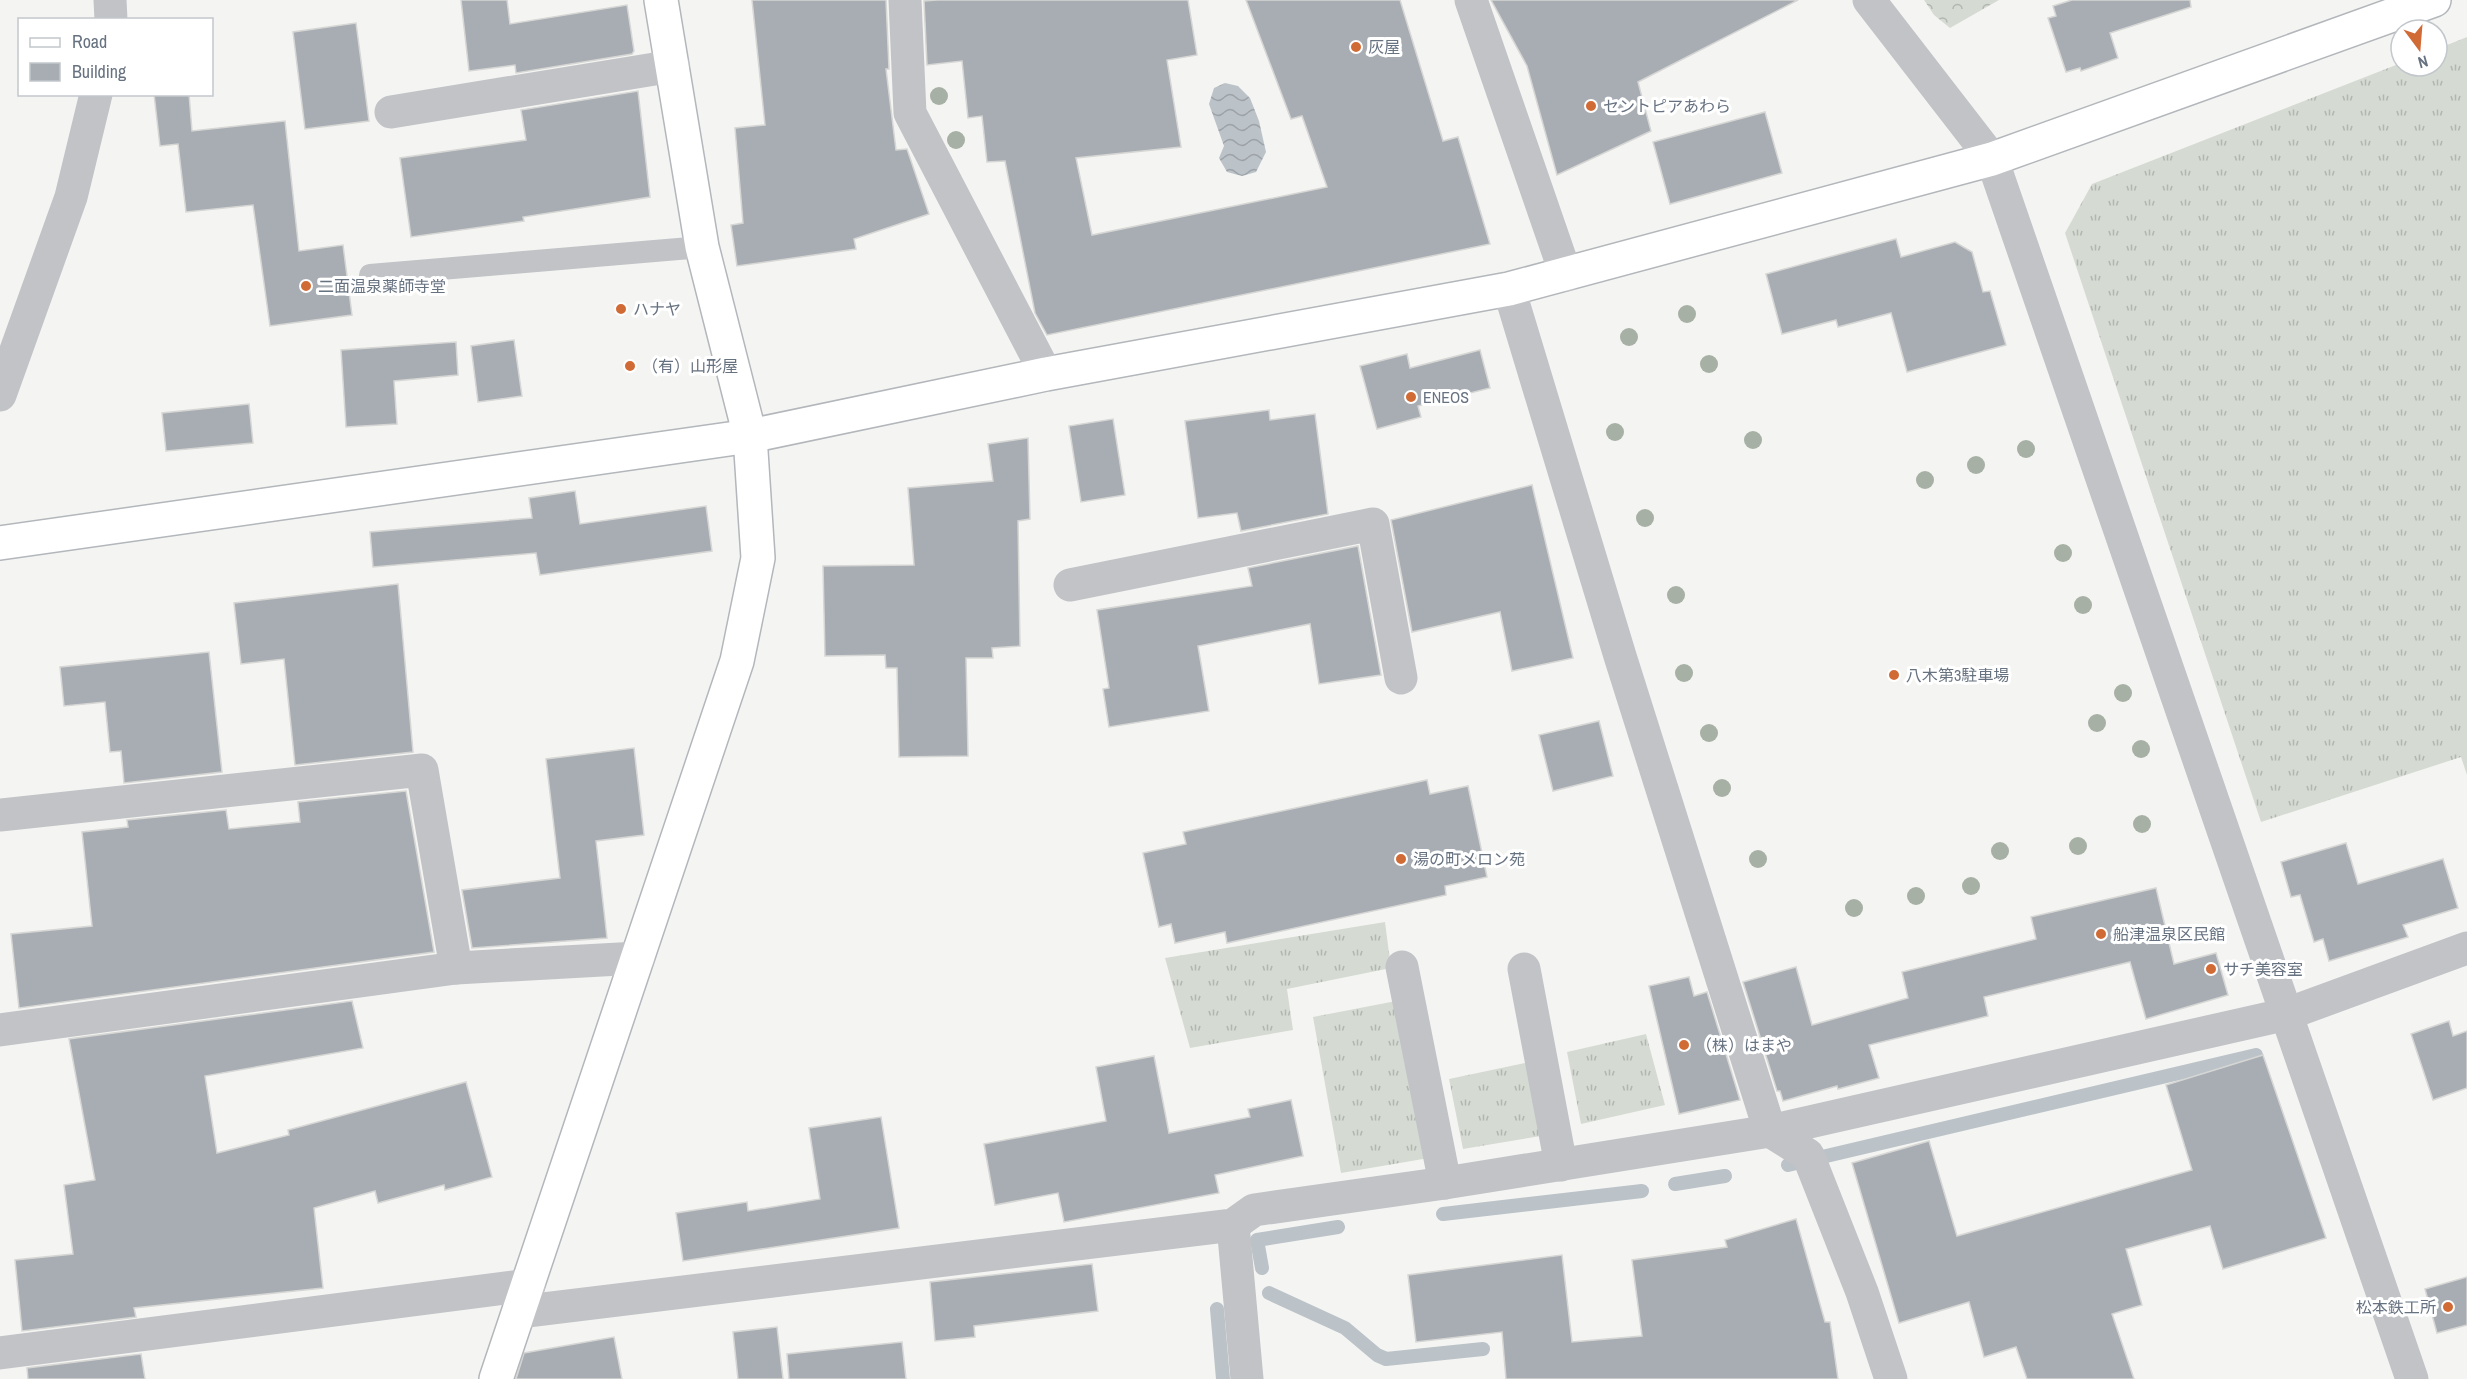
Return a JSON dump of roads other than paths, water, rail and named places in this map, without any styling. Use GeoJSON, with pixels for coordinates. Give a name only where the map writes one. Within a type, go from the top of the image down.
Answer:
{"type":"FeatureCollection","features":[{"type":"Feature","properties":{"kind":"street"},"geometry":{"type":"LineString","coordinates":[[110,0],[111,18]]}},
{"type":"Feature","properties":{"kind":"street"},"geometry":{"type":"LineString","coordinates":[[496,1379],[737,661],[758,558],[750,436],[702,247],[661,0]]}},
{"type":"Feature","properties":{"kind":"street"},"geometry":{"type":"LineString","coordinates":[[905,0],[910,113],[1046,374]]}},
{"type":"Feature","properties":{"kind":"street"},"geometry":{"type":"LineString","coordinates":[[1471,0],[1566,275]]}},
{"type":"Feature","properties":{"kind":"street"},"geometry":{"type":"LineString","coordinates":[[1869,0],[1992,159],[2412,1379]]}},
{"type":"Feature","properties":{"kind":"street"},"geometry":{"type":"LineString","coordinates":[[0,543],[750,436],[1046,374],[1509,289],[1992,159],[2434,0]]}},
{"type":"Feature","properties":{"kind":"street"},"geometry":{"type":"LineString","coordinates":[[391,112],[673,66]]}},
{"type":"Feature","properties":{"kind":"street"},"geometry":{"type":"LineString","coordinates":[[0,395],[71,197],[96,96]]}},
{"type":"Feature","properties":{"kind":"street"},"geometry":{"type":"LineString","coordinates":[[1509,289],[1620,656],[1770,1131],[1808,1155],[1862,1292],[1891,1379]]}},
{"type":"Feature","properties":{"kind":"street"},"geometry":{"type":"LineString","coordinates":[[1070,585],[1373,524],[1401,678]]}},
{"type":"Feature","properties":{"kind":"street"},"geometry":{"type":"LineString","coordinates":[[0,815],[422,770],[456,968]]}},
{"type":"Feature","properties":{"kind":"street"},"geometry":{"type":"LineString","coordinates":[[0,1353],[1233,1225],[1254,1210],[1445,1183],[1770,1131],[2287,1014],[2467,948]]}},
{"type":"Feature","properties":{"kind":"street"},"geometry":{"type":"LineString","coordinates":[[0,1029],[456,968],[638,958]]}},
{"type":"Feature","properties":{"kind":"street"},"geometry":{"type":"LineString","coordinates":[[1402,967],[1445,1183]]}},
{"type":"Feature","properties":{"kind":"street"},"geometry":{"type":"LineString","coordinates":[[1524,969],[1561,1165]]}},
{"type":"Feature","properties":{"kind":"street"},"geometry":{"type":"LineString","coordinates":[[1233,1225],[1247,1379]]}},
{"type":"Feature","properties":{"kind":"lane"},"geometry":{"type":"LineString","coordinates":[[370,275],[702,247]]}},
{"type":"Feature","properties":{"kind":"water"},"geometry":{"type":"Polygon","coordinates":[[[1225,83],[1238,86],[1250,98],[1259,121],[1266,152],[1256,172],[1242,176],[1227,172],[1219,158],[1224,146],[1209,104],[1214,88],[1225,83]]]}},
{"type":"Feature","properties":{"kind":"waterway"},"geometry":{"type":"LineString","coordinates":[[1788,1165],[2256,1055]]}},
{"type":"Feature","properties":{"kind":"waterway"},"geometry":{"type":"LineString","coordinates":[[1675,1184],[1725,1176]]}},
{"type":"Feature","properties":{"kind":"waterway"},"geometry":{"type":"LineString","coordinates":[[1443,1214],[1642,1191]]}},
{"type":"Feature","properties":{"kind":"waterway"},"geometry":{"type":"LineString","coordinates":[[1262,1268],[1257,1240],[1338,1227]]}},
{"type":"Feature","properties":{"kind":"waterway"},"geometry":{"type":"LineString","coordinates":[[1269,1293],[1345,1328],[1377,1355],[1386,1359],[1483,1349]]}},
{"type":"Feature","properties":{"kind":"waterway"},"geometry":{"type":"LineString","coordinates":[[1217,1309],[1223,1379]]}},
{"type":"Feature","properties":{"kind":"place","name":"灰屋"},"geometry":{"type":"Point","coordinates":[1356,47]}},
{"type":"Feature","properties":{"kind":"place","name":"セントピアあわら"},"geometry":{"type":"Point","coordinates":[1591,106]}},
{"type":"Feature","properties":{"kind":"place","name":"二面温泉薬師寺堂"},"geometry":{"type":"Point","coordinates":[306,286]}},
{"type":"Feature","properties":{"kind":"place","name":"ハナヤ"},"geometry":{"type":"Point","coordinates":[621,309]}},
{"type":"Feature","properties":{"kind":"place","name":"（有）山形屋"},"geometry":{"type":"Point","coordinates":[630,366]}},
{"type":"Feature","properties":{"kind":"place","name":"ENEOS"},"geometry":{"type":"Point","coordinates":[1411,397]}},
{"type":"Feature","properties":{"kind":"place","name":"八木第3駐車場"},"geometry":{"type":"Point","coordinates":[1894,675]}},
{"type":"Feature","properties":{"kind":"place","name":"湯の町メロン苑"},"geometry":{"type":"Point","coordinates":[1401,859]}},
{"type":"Feature","properties":{"kind":"place","name":"船津温泉区民館"},"geometry":{"type":"Point","coordinates":[2101,934]}},
{"type":"Feature","properties":{"kind":"place","name":"サチ美容室"},"geometry":{"type":"Point","coordinates":[2211,969]}},
{"type":"Feature","properties":{"kind":"place","name":"（株）はまや"},"geometry":{"type":"Point","coordinates":[1684,1045]}},
{"type":"Feature","properties":{"kind":"place","name":"松本鉄工所"},"geometry":{"type":"Point","coordinates":[2448,1307]}}]}
